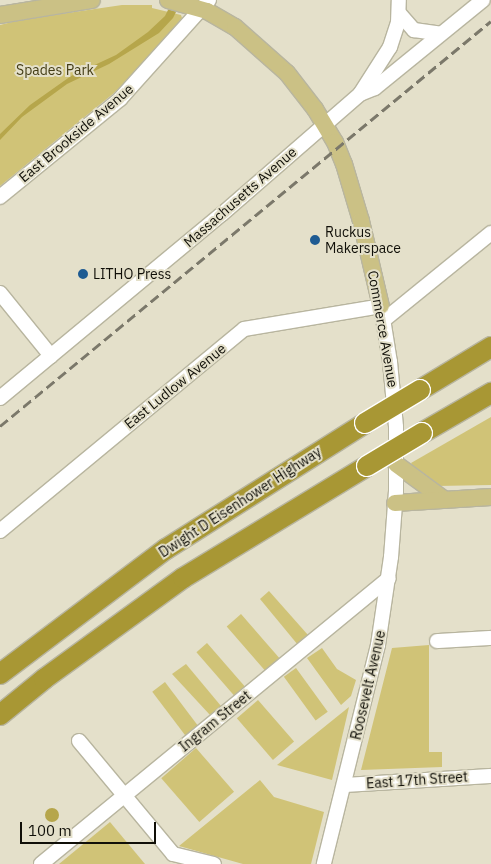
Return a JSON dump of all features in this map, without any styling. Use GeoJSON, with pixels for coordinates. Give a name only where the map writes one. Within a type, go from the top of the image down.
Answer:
{"type":"FeatureCollection","features":[{"type":"Feature","properties":{"kind":"highway","name":"Dwight D Eisenhower Highway"},"geometry":{"type":"LineString","coordinates":[[0,674],[166,549],[365,423],[491,347]]}},
{"type":"Feature","properties":{"kind":"highway"},"geometry":{"type":"LineString","coordinates":[[0,715],[44,679],[183,578],[491,393]]}},
{"type":"Feature","properties":{"kind":"main road"},"geometry":{"type":"LineString","coordinates":[[0,15],[88,0]]}},
{"type":"Feature","properties":{"kind":"main road","name":"Commerce Avenue"},"geometry":{"type":"LineString","coordinates":[[176,2],[205,5],[268,55],[298,86],[325,124],[335,142],[349,180],[382,313]]}},
{"type":"Feature","properties":{"kind":"main road"},"geometry":{"type":"LineString","coordinates":[[396,464],[445,500]]}},
{"type":"Feature","properties":{"kind":"main road"},"geometry":{"type":"LineString","coordinates":[[395,503],[491,497]]}},
{"type":"Feature","properties":{"kind":"street","name":"Massachusetts Avenue"},"geometry":{"type":"LineString","coordinates":[[0,398],[222,214],[360,94],[374,88],[483,0]]}},
{"type":"Feature","properties":{"kind":"street","name":"East Brookside Avenue"},"geometry":{"type":"LineString","coordinates":[[0,197],[120,99],[205,5]]}},
{"type":"Feature","properties":{"kind":"street"},"geometry":{"type":"LineString","coordinates":[[399,6],[404,21],[414,30],[440,34]]}},
{"type":"Feature","properties":{"kind":"street"},"geometry":{"type":"LineString","coordinates":[[360,94],[390,47],[399,6]]}},
{"type":"Feature","properties":{"kind":"street"},"geometry":{"type":"LineString","coordinates":[[382,313],[491,233]]}},
{"type":"Feature","properties":{"kind":"street"},"geometry":{"type":"LineString","coordinates":[[0,294],[51,356]]}},
{"type":"Feature","properties":{"kind":"street","name":"Commerce Avenue"},"geometry":{"type":"LineString","coordinates":[[382,313],[394,392],[395,503]]}},
{"type":"Feature","properties":{"kind":"street","name":"East Ludlow Avenue"},"geometry":{"type":"LineString","coordinates":[[0,531],[244,329],[382,313]]}},
{"type":"Feature","properties":{"kind":"street","name":"Roosevelt Avenue"},"geometry":{"type":"LineString","coordinates":[[324,864],[378,645],[389,578],[395,503]]}},
{"type":"Feature","properties":{"kind":"street","name":"Ingram Street"},"geometry":{"type":"LineString","coordinates":[[41,864],[389,578]]}},
{"type":"Feature","properties":{"kind":"street"},"geometry":{"type":"LineString","coordinates":[[437,641],[491,638]]}},
{"type":"Feature","properties":{"kind":"street"},"geometry":{"type":"LineString","coordinates":[[79,741],[173,854],[214,864]]}},
{"type":"Feature","properties":{"kind":"street","name":"East 17th Street"},"geometry":{"type":"LineString","coordinates":[[344,785],[491,776]]}},
{"type":"Feature","properties":{"kind":"green space","name":"Spades Park"},"geometry":{"type":"Polygon","coordinates":[[[122,5],[152,5],[152,8],[181,15],[182,18],[138,70],[114,93],[0,186],[0,25],[20,20],[122,5]]]}},
{"type":"Feature","properties":{"kind":"green space"},"geometry":{"type":"Polygon","coordinates":[[[491,417],[491,485],[437,486],[418,477],[411,463],[491,417]]]}},
{"type":"Feature","properties":{"kind":"green space"},"geometry":{"type":"Polygon","coordinates":[[[269,591],[308,635],[298,645],[260,599],[269,591]]]}},
{"type":"Feature","properties":{"kind":"green space"},"geometry":{"type":"Polygon","coordinates":[[[241,614],[281,660],[267,673],[227,626],[241,614]]]}},
{"type":"Feature","properties":{"kind":"green space"},"geometry":{"type":"Polygon","coordinates":[[[207,643],[246,688],[236,697],[196,652],[207,643]]]}},
{"type":"Feature","properties":{"kind":"green space"},"geometry":{"type":"Polygon","coordinates":[[[429,645],[429,752],[442,752],[442,767],[361,770],[392,648],[429,645]]]}},
{"type":"Feature","properties":{"kind":"green space"},"geometry":{"type":"Polygon","coordinates":[[[322,648],[337,669],[356,680],[351,696],[341,705],[307,658],[322,648]]]}},
{"type":"Feature","properties":{"kind":"green space"},"geometry":{"type":"Polygon","coordinates":[[[186,664],[221,706],[210,715],[172,674],[186,664]]]}},
{"type":"Feature","properties":{"kind":"green space"},"geometry":{"type":"Polygon","coordinates":[[[296,668],[328,712],[316,721],[284,677],[296,668]]]}},
{"type":"Feature","properties":{"kind":"green space"},"geometry":{"type":"Polygon","coordinates":[[[165,682],[199,727],[186,736],[152,692],[165,682]]]}},
{"type":"Feature","properties":{"kind":"green space"},"geometry":{"type":"Polygon","coordinates":[[[258,700],[294,742],[273,760],[237,718],[258,700]]]}},
{"type":"Feature","properties":{"kind":"green space"},"geometry":{"type":"Polygon","coordinates":[[[349,707],[332,780],[277,765],[349,707]]]}},
{"type":"Feature","properties":{"kind":"green space"},"geometry":{"type":"Polygon","coordinates":[[[196,748],[234,792],[199,822],[161,778],[196,748]]]}},
{"type":"Feature","properties":{"kind":"green space"},"geometry":{"type":"Polygon","coordinates":[[[260,780],[274,797],[324,812],[311,864],[243,864],[179,846],[260,780]]]}},
{"type":"Feature","properties":{"kind":"green space"},"geometry":{"type":"Polygon","coordinates":[[[110,822],[145,864],[59,864],[110,822]]]}},
{"type":"Feature","properties":{"kind":"shaded area"},"geometry":{"type":"Polygon","coordinates":[[[173,0],[182,0],[173,18],[159,33],[109,64],[67,84],[22,117],[0,140],[0,134],[30,105],[71,76],[116,55],[148,32],[165,16],[173,0]]]}},
{"type":"Feature","properties":{"kind":"shaded area"},"geometry":{"type":"Polygon","coordinates":[[[52,808],[57,810],[59,815],[57,820],[52,822],[47,820],[45,815],[47,810],[52,808]]]}},
{"type":"Feature","properties":{"kind":"railway"},"geometry":{"type":"LineString","coordinates":[[0,426],[491,21]]}},
{"type":"Feature","properties":{"kind":"place","name":"Ruckus Makerspace"},"geometry":{"type":"Point","coordinates":[315,240]}},
{"type":"Feature","properties":{"kind":"place","name":"LITHO Press"},"geometry":{"type":"Point","coordinates":[83,274]}}]}
